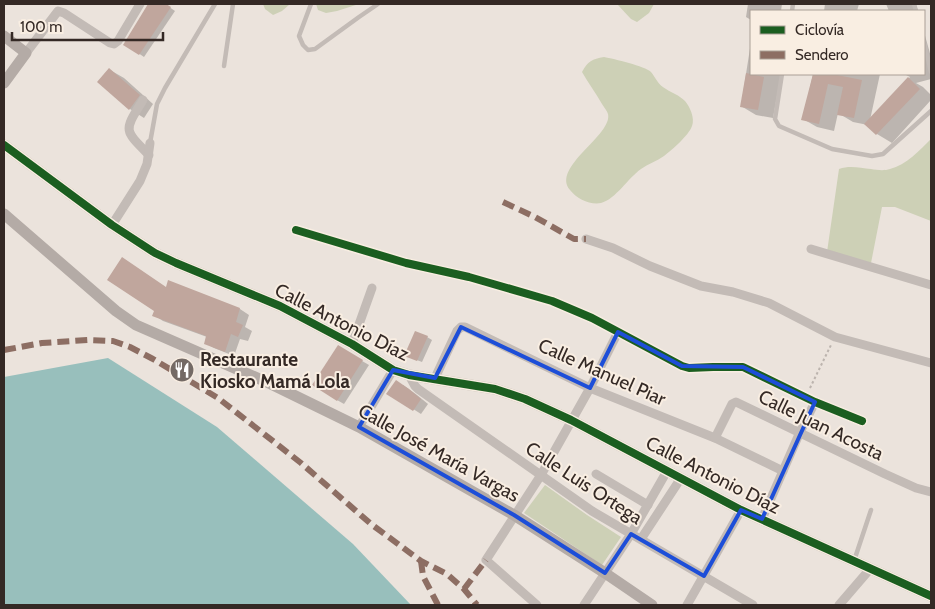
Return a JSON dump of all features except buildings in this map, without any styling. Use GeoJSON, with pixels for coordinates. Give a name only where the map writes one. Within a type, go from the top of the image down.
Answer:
{"type":"FeatureCollection","features":[{"type":"Feature","properties":{"kind":"street"},"geometry":{"type":"LineString","coordinates":[[4,83],[58,11],[61,11],[114,44],[118,41],[140,4]]}},
{"type":"Feature","properties":{"kind":"street"},"geometry":{"type":"LineString","coordinates":[[4,36],[26,53]]}},
{"type":"Feature","properties":{"kind":"street"},"geometry":{"type":"LineString","coordinates":[[143,100],[130,120],[128,129],[138,144],[149,155]]}},
{"type":"Feature","properties":{"kind":"street"},"geometry":{"type":"LineString","coordinates":[[112,225],[140,181],[147,164],[150,143]]}},
{"type":"Feature","properties":{"kind":"street","name":"Calle Antonio Díaz"},"geometry":{"type":"LineString","coordinates":[[4,145],[112,225],[155,253],[280,306],[352,344],[393,370],[495,389],[525,399],[571,420],[741,510],[931,596]]}},
{"type":"Feature","properties":{"kind":"street","name":"Calle José María Vargas"},"geometry":{"type":"LineString","coordinates":[[4,214],[116,312],[136,325],[271,384],[360,427],[514,515],[652,605]]}},
{"type":"Feature","properties":{"kind":"street"},"geometry":{"type":"LineString","coordinates":[[296,230],[406,263],[469,277],[552,301],[592,318],[682,366],[689,368],[743,367],[815,402],[862,421]]}},
{"type":"Feature","properties":{"kind":"street"},"geometry":{"type":"LineString","coordinates":[[586,239],[613,248],[650,266],[700,286],[733,292],[769,303],[835,337],[931,363]]}},
{"type":"Feature","properties":{"kind":"street"},"geometry":{"type":"LineString","coordinates":[[811,249],[931,285]]}},
{"type":"Feature","properties":{"kind":"street"},"geometry":{"type":"LineString","coordinates":[[352,344],[372,288]]}},
{"type":"Feature","properties":{"kind":"street","name":"Calle Manuel Piar"},"geometry":{"type":"LineString","coordinates":[[435,378],[457,331],[461,327],[465,327],[590,388],[715,438],[783,471]]}},
{"type":"Feature","properties":{"kind":"street"},"geometry":{"type":"LineString","coordinates":[[536,605],[486,560],[540,475],[590,388],[618,332]]}},
{"type":"Feature","properties":{"kind":"street"},"geometry":{"type":"LineString","coordinates":[[360,427],[393,370]]}},
{"type":"Feature","properties":{"kind":"street","name":"Calle Luis Ortega"},"geometry":{"type":"LineString","coordinates":[[409,374],[418,389],[592,511],[753,605]]}},
{"type":"Feature","properties":{"kind":"street","name":"Calle Juan Acosta"},"geometry":{"type":"LineString","coordinates":[[715,438],[732,404],[736,402],[893,478],[931,492]]}},
{"type":"Feature","properties":{"kind":"street"},"geometry":{"type":"LineString","coordinates":[[762,519],[815,402]]}},
{"type":"Feature","properties":{"kind":"street"},"geometry":{"type":"LineString","coordinates":[[584,605],[631,534],[667,471]]}},
{"type":"Feature","properties":{"kind":"street"},"geometry":{"type":"LineString","coordinates":[[596,474],[648,505]]}},
{"type":"Feature","properties":{"kind":"street"},"geometry":{"type":"LineString","coordinates":[[641,539],[681,478]]}},
{"type":"Feature","properties":{"kind":"street"},"geometry":{"type":"LineString","coordinates":[[687,605],[741,510]]}},
{"type":"Feature","properties":{"kind":"street"},"geometry":{"type":"LineString","coordinates":[[839,605],[870,569]]}},
{"type":"Feature","properties":{"kind":"lane"},"geometry":{"type":"LineString","coordinates":[[150,143],[158,104],[165,88],[215,4]]}},
{"type":"Feature","properties":{"kind":"lane"},"geometry":{"type":"LineString","coordinates":[[224,66],[232,4]]}},
{"type":"Feature","properties":{"kind":"lane"},"geometry":{"type":"LineString","coordinates":[[311,4],[299,36],[303,45],[308,50],[315,49],[378,4]]}},
{"type":"Feature","properties":{"kind":"lane"},"geometry":{"type":"LineString","coordinates":[[925,46],[931,72]]}},
{"type":"Feature","properties":{"kind":"lane"},"geometry":{"type":"LineString","coordinates":[[782,75],[775,119],[779,126],[832,149],[872,156],[883,154],[931,111]]}},
{"type":"Feature","properties":{"kind":"lane"},"geometry":{"type":"LineString","coordinates":[[854,561],[870,510]]}},
{"type":"Feature","properties":{"kind":"path"},"geometry":{"type":"LineString","coordinates":[[806,397],[835,337]]}},
{"type":"Feature","properties":{"kind":"highlighted area"},"geometry":{"type":"Polygon","coordinates":[[[461,327],[590,388],[618,332],[682,366],[743,367],[815,402],[762,519],[741,510],[704,576],[631,534],[605,573],[514,515],[359,427],[393,370],[435,378],[461,327]]]}},
{"type":"Feature","properties":{"kind":"green space"},"geometry":{"type":"Polygon","coordinates":[[[263,4],[290,4],[282,11],[273,15],[265,9],[263,4]]]}},
{"type":"Feature","properties":{"kind":"green space"},"geometry":{"type":"Polygon","coordinates":[[[316,4],[359,4],[326,13],[318,10],[316,4]]]}},
{"type":"Feature","properties":{"kind":"green space"},"geometry":{"type":"Polygon","coordinates":[[[617,4],[654,4],[649,13],[637,22],[631,19],[617,4]]]}},
{"type":"Feature","properties":{"kind":"green space"},"geometry":{"type":"Polygon","coordinates":[[[604,57],[636,65],[651,72],[661,86],[685,101],[692,113],[693,123],[687,134],[671,150],[641,169],[612,197],[597,203],[584,201],[576,196],[570,190],[566,181],[575,161],[602,132],[607,122],[607,112],[582,72],[591,61],[604,57]]]}},
{"type":"Feature","properties":{"kind":"green space"},"geometry":{"type":"Polygon","coordinates":[[[931,139],[931,221],[895,207],[882,207],[871,263],[827,252],[839,169],[851,167],[890,169],[907,161],[931,139]]]}},
{"type":"Feature","properties":{"kind":"green space"},"geometry":{"type":"Polygon","coordinates":[[[545,485],[621,537],[602,565],[524,513],[545,485]]]}},
{"type":"Feature","properties":{"kind":"water"},"geometry":{"type":"Polygon","coordinates":[[[108,358],[217,427],[353,544],[411,605],[4,605],[4,377],[108,358]]]}},
{"type":"Feature","properties":{"kind":"marked path"},"geometry":{"type":"LineString","coordinates":[[503,202],[574,239],[586,239]]}},
{"type":"Feature","properties":{"kind":"marked path"},"geometry":{"type":"LineString","coordinates":[[4,350],[42,343],[88,340],[113,341],[130,347],[153,359],[218,398],[301,463],[371,524],[421,561],[447,574],[464,589],[477,605]]}},
{"type":"Feature","properties":{"kind":"marked path"},"geometry":{"type":"LineString","coordinates":[[464,589],[486,560]]}},
{"type":"Feature","properties":{"kind":"marked path"},"geometry":{"type":"LineString","coordinates":[[421,561],[423,576],[438,605]]}},
{"type":"Feature","properties":{"kind":"cycle path"},"geometry":{"type":"LineString","coordinates":[[4,145],[112,225],[155,253],[280,306],[352,344],[393,370],[409,375],[495,389],[525,399],[571,420],[741,510],[931,596]]}},
{"type":"Feature","properties":{"kind":"cycle path"},"geometry":{"type":"LineString","coordinates":[[296,230],[406,263],[469,277],[552,301],[592,318],[682,366],[689,368],[743,367],[815,402],[862,421]]}},
{"type":"Feature","properties":{"kind":"place","name":"Restaurante Kiosko Mamá Lola"},"geometry":{"type":"Point","coordinates":[182,370]}}]}
